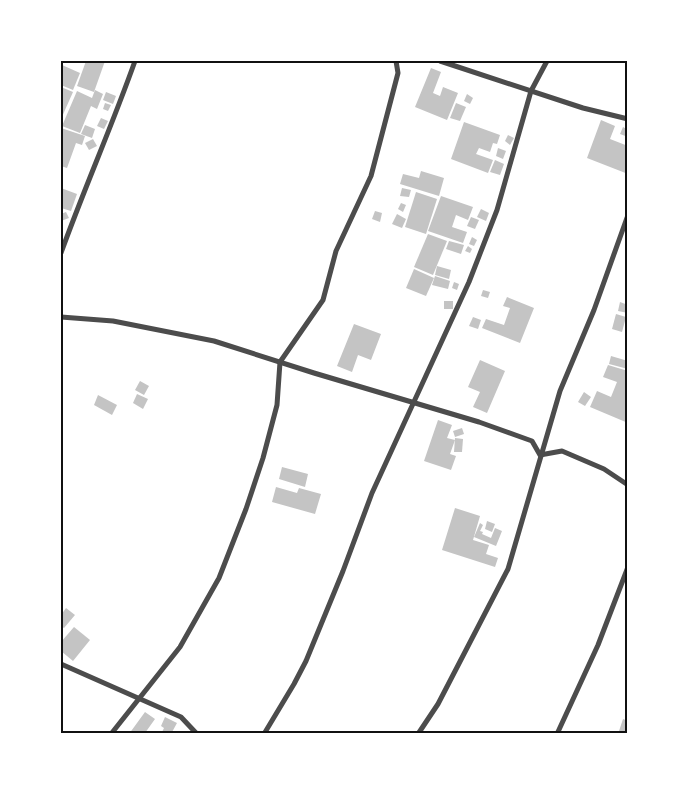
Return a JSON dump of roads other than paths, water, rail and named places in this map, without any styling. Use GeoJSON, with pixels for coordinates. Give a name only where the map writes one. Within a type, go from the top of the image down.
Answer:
{"type":"FeatureCollection","features":[{"type":"Feature","properties":{"kind":"street"},"geometry":{"type":"LineString","coordinates":[[61,253],[135,61]]}},
{"type":"Feature","properties":{"kind":"street"},"geometry":{"type":"LineString","coordinates":[[111,734],[180,647],[219,578],[246,509],[278,405],[280,362],[323,300],[336,251],[371,176],[398,73],[396,61]]}},
{"type":"Feature","properties":{"kind":"street"},"geometry":{"type":"LineString","coordinates":[[440,61],[583,108],[628,119]]}},
{"type":"Feature","properties":{"kind":"street"},"geometry":{"type":"LineString","coordinates":[[264,734],[306,661],[343,571],[372,493],[469,282],[497,210],[531,91],[548,61]]}},
{"type":"Feature","properties":{"kind":"street"},"geometry":{"type":"LineString","coordinates":[[418,734],[438,704],[508,569],[560,391],[594,310],[628,214]]}},
{"type":"Feature","properties":{"kind":"street"},"geometry":{"type":"LineString","coordinates":[[61,317],[113,321],[214,341],[479,422],[532,441],[540,455]]}},
{"type":"Feature","properties":{"kind":"street"},"geometry":{"type":"LineString","coordinates":[[540,455],[562,451],[604,469],[628,484]]}},
{"type":"Feature","properties":{"kind":"street"},"geometry":{"type":"LineString","coordinates":[[557,734],[598,645],[628,567]]}},
{"type":"Feature","properties":{"kind":"street"},"geometry":{"type":"LineString","coordinates":[[61,664],[181,717],[197,734]]}}]}
